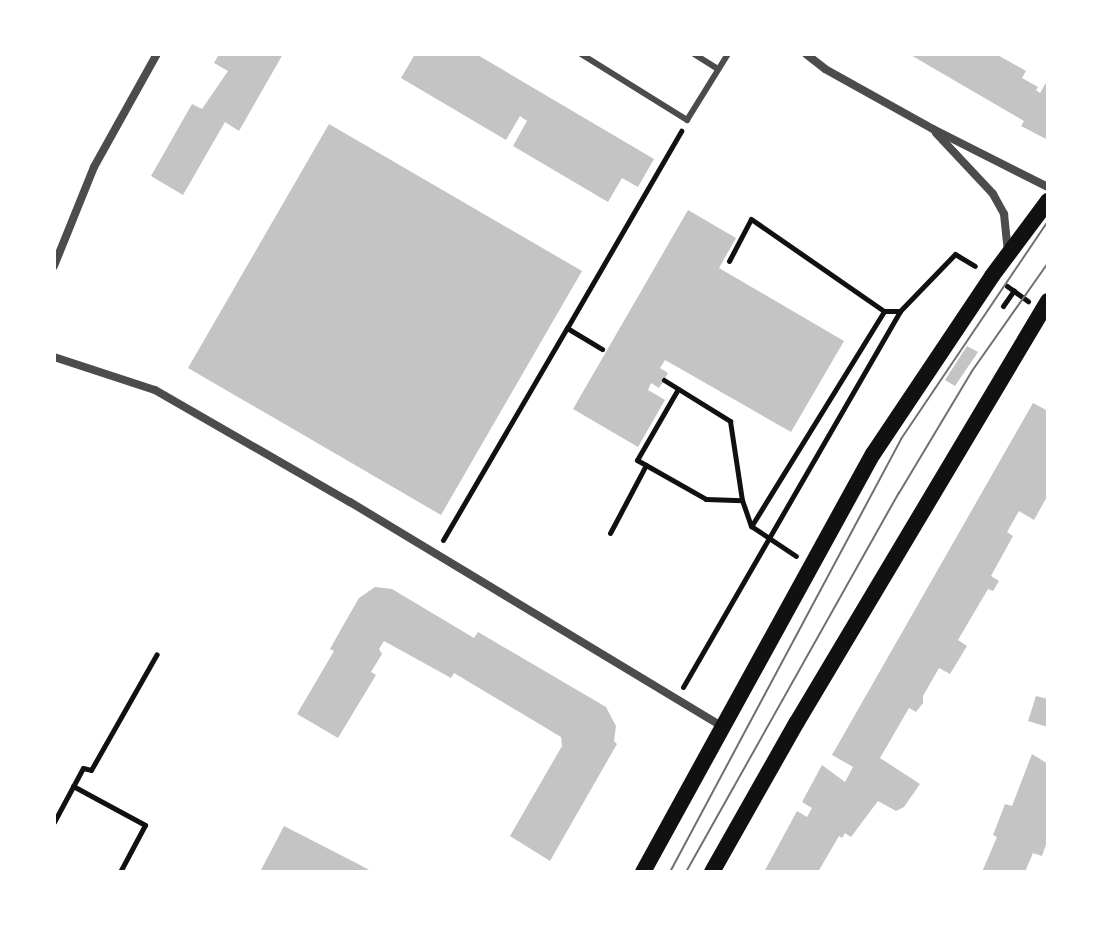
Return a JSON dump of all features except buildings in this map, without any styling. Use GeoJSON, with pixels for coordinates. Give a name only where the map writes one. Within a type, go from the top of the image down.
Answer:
{"type":"FeatureCollection","features":[{"type":"Feature","properties":{"kind":"main road"},"geometry":{"type":"LineString","coordinates":[[643,872],[873,454],[992,276],[1048,201]]}},
{"type":"Feature","properties":{"kind":"main road"},"geometry":{"type":"LineString","coordinates":[[712,872],[804,709],[1045,306]]}},
{"type":"Feature","properties":{"kind":"street"},"geometry":{"type":"LineString","coordinates":[[54,266],[94,167],[157,54]]}},
{"type":"Feature","properties":{"kind":"street"},"geometry":{"type":"LineString","coordinates":[[806,54],[825,69],[933,129],[1048,187]]}},
{"type":"Feature","properties":{"kind":"street"},"geometry":{"type":"LineString","coordinates":[[933,129],[993,194],[1004,214],[1008,255]]}},
{"type":"Feature","properties":{"kind":"street"},"geometry":{"type":"LineString","coordinates":[[54,357],[155,390],[722,726]]}},
{"type":"Feature","properties":{"kind":"lane"},"geometry":{"type":"LineString","coordinates":[[581,54],[687,120],[728,54]]}},
{"type":"Feature","properties":{"kind":"lane"},"geometry":{"type":"LineString","coordinates":[[694,54],[718,69]]}},
{"type":"Feature","properties":{"kind":"path"},"geometry":{"type":"LineString","coordinates":[[434,555],[687,120]]}},
{"type":"Feature","properties":{"kind":"path"},"geometry":{"type":"LineString","coordinates":[[729,261],[751,219],[884,311],[900,311]]}},
{"type":"Feature","properties":{"kind":"path"},"geometry":{"type":"LineString","coordinates":[[676,698],[900,311],[955,254],[1045,306]]}},
{"type":"Feature","properties":{"kind":"path"},"geometry":{"type":"LineString","coordinates":[[1003,306],[1014,290]]}},
{"type":"Feature","properties":{"kind":"path"},"geometry":{"type":"LineString","coordinates":[[751,526],[884,311]]}},
{"type":"Feature","properties":{"kind":"path"},"geometry":{"type":"LineString","coordinates":[[567,328],[602,349]]}},
{"type":"Feature","properties":{"kind":"path"},"geometry":{"type":"LineString","coordinates":[[664,380],[730,421],[742,500],[751,526],[811,565]]}},
{"type":"Feature","properties":{"kind":"path"},"geometry":{"type":"LineString","coordinates":[[678,389],[637,460],[706,499],[742,500]]}},
{"type":"Feature","properties":{"kind":"path"},"geometry":{"type":"LineString","coordinates":[[610,533],[646,465]]}},
{"type":"Feature","properties":{"kind":"path"},"geometry":{"type":"LineString","coordinates":[[54,822],[83,768],[91,770],[157,654]]}},
{"type":"Feature","properties":{"kind":"path"},"geometry":{"type":"LineString","coordinates":[[73,786],[145,825],[120,872]]}},
{"type":"Feature","properties":{"kind":"tram line"},"geometry":{"type":"LineString","coordinates":[[670,872],[901,439],[1048,221]]}},
{"type":"Feature","properties":{"kind":"tram line"},"geometry":{"type":"LineString","coordinates":[[686,872],[899,493],[972,371],[1048,263]]}}]}
